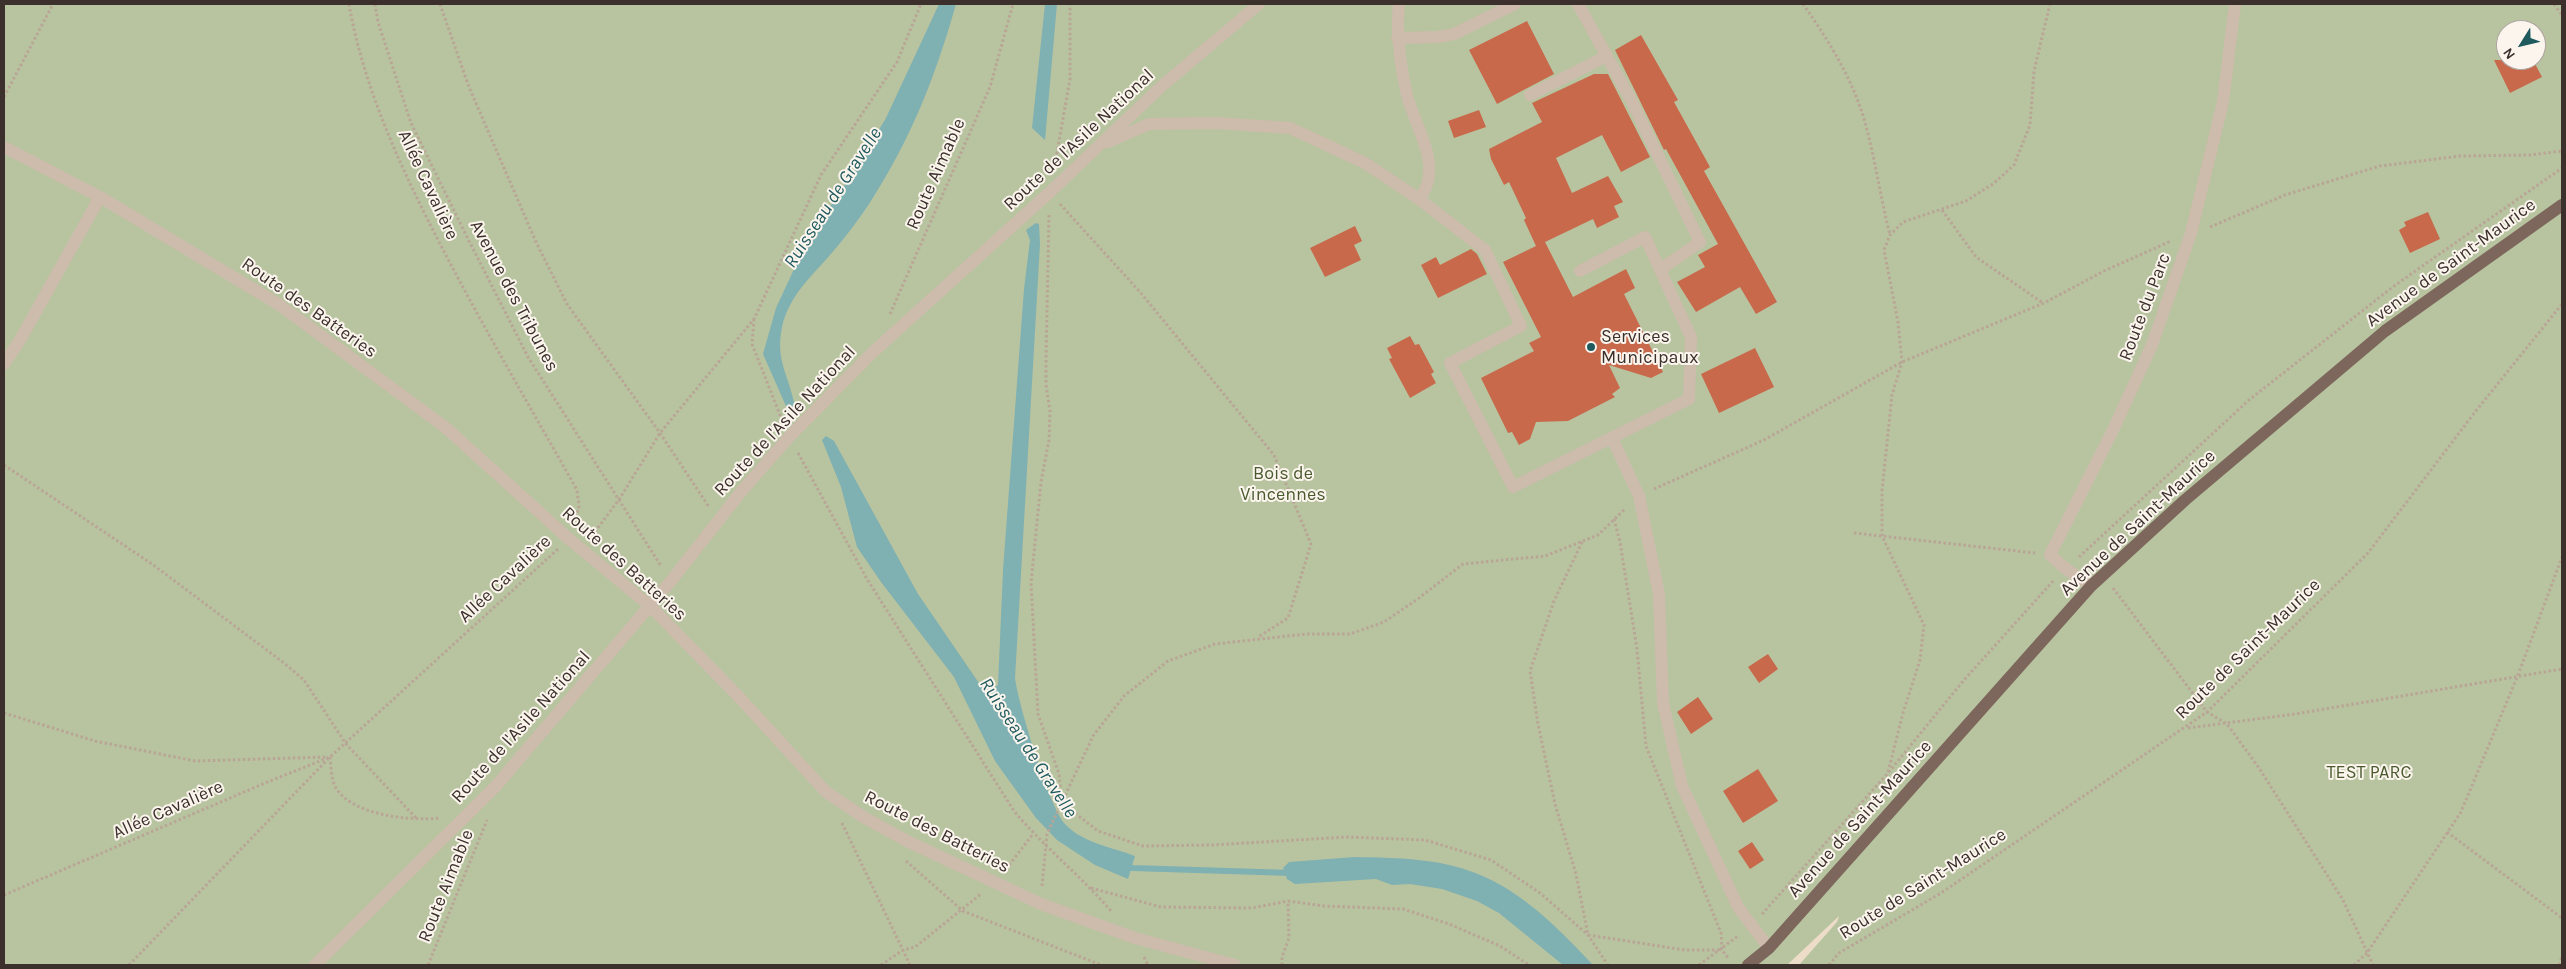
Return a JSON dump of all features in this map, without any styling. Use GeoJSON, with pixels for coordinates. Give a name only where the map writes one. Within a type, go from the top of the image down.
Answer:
{"type":"FeatureCollection","features":[{"type":"Feature","properties":{"kind":"main road","name":"Avenue de Saint-Maurice"},"geometry":{"type":"LineString","coordinates":[[1748,965],[1769,948],[2092,586],[2185,500],[2385,330],[2562,205]]}},
{"type":"Feature","properties":{"kind":"street","name":"Route de l'Asile National"},"geometry":{"type":"LineString","coordinates":[[315,965],[495,787],[671,581],[718,520],[789,437],[873,352],[1050,192],[1163,85],[1259,4]]}},
{"type":"Feature","properties":{"kind":"street"},"geometry":{"type":"LineString","coordinates":[[1399,4],[1397,38],[1407,96],[1422,132],[1430,164],[1427,190],[1419,199]]}},
{"type":"Feature","properties":{"kind":"street"},"geometry":{"type":"LineString","coordinates":[[1397,38],[1438,37],[1454,34],[1515,4]]}},
{"type":"Feature","properties":{"kind":"street"},"geometry":{"type":"LineString","coordinates":[[1578,4],[1631,100],[1700,242],[1661,269]]}},
{"type":"Feature","properties":{"kind":"street","name":"Route du Parc"},"geometry":{"type":"LineString","coordinates":[[2050,555],[2114,428],[2152,345],[2191,233],[2223,102],[2235,4]]}},
{"type":"Feature","properties":{"kind":"street"},"geometry":{"type":"LineString","coordinates":[[1530,95],[1607,56]]}},
{"type":"Feature","properties":{"kind":"street"},"geometry":{"type":"LineString","coordinates":[[1099,146],[1149,124],[1215,123],[1290,128],[1365,163],[1419,199],[1484,250],[1521,326],[1450,363],[1512,487],[1689,399],[1691,337],[1661,269],[1644,237],[1580,271]]}},
{"type":"Feature","properties":{"kind":"street","name":"Route des Batteries"},"geometry":{"type":"LineString","coordinates":[[4,147],[100,197],[278,304],[445,427],[569,539],[650,606],[739,697],[826,792],[865,818],[909,842],[1041,904],[1135,938],[1235,965]]}},
{"type":"Feature","properties":{"kind":"street"},"geometry":{"type":"LineString","coordinates":[[4,364],[20,340],[100,197]]}},
{"type":"Feature","properties":{"kind":"street"},"geometry":{"type":"LineString","coordinates":[[1612,438],[1639,496],[1659,594],[1663,703],[1682,786],[1738,907],[1769,948]]}},
{"type":"Feature","properties":{"kind":"street"},"geometry":{"type":"LineString","coordinates":[[2050,555],[2065,568],[2092,586]]}},
{"type":"Feature","properties":{"kind":"path"},"geometry":{"type":"LineString","coordinates":[[4,97],[53,4]]}},
{"type":"Feature","properties":{"kind":"path","name":"Allée Cavalière"},"geometry":{"type":"LineString","coordinates":[[4,895],[264,783],[330,757],[569,539],[580,506],[577,490],[502,360],[417,202],[381,115],[353,27],[348,4]]}},
{"type":"Feature","properties":{"kind":"path","name":"Avenue des Tribunes"},"geometry":{"type":"LineString","coordinates":[[375,4],[378,22],[411,123],[528,357],[620,498],[671,581]]}},
{"type":"Feature","properties":{"kind":"path"},"geometry":{"type":"LineString","coordinates":[[440,4],[473,96],[536,242],[568,304],[660,433],[718,520]]}},
{"type":"Feature","properties":{"kind":"path"},"geometry":{"type":"LineString","coordinates":[[582,548],[603,523],[620,498],[660,433],[754,319],[821,175],[897,62],[922,4]]}},
{"type":"Feature","properties":{"kind":"path","name":"Route Aimable"},"geometry":{"type":"LineString","coordinates":[[888,316],[953,166],[990,87],[1012,4]]}},
{"type":"Feature","properties":{"kind":"path"},"geometry":{"type":"LineString","coordinates":[[1070,4],[1070,79],[1050,192],[1046,360],[1046,385],[1050,411],[1049,440],[1040,482],[1031,584],[1038,714],[1059,774],[1062,803],[1098,831],[1143,846],[1347,837],[1425,840],[1491,860],[1540,894],[1588,935],[1608,965]]}},
{"type":"Feature","properties":{"kind":"path"},"geometry":{"type":"LineString","coordinates":[[1803,4],[1820,29],[1844,73],[1863,116],[1890,235]]}},
{"type":"Feature","properties":{"kind":"path"},"geometry":{"type":"LineString","coordinates":[[1888,772],[1903,713],[1920,660],[1924,626],[1882,536],[1882,491],[1892,394],[1902,362],[1898,322],[1884,250],[1890,235],[1903,222],[1966,201],[1993,184],[2014,165],[2030,125],[2034,71],[2050,4]]}},
{"type":"Feature","properties":{"kind":"path"},"geometry":{"type":"LineString","coordinates":[[2554,4],[2562,15]]}},
{"type":"Feature","properties":{"kind":"path"},"geometry":{"type":"LineString","coordinates":[[1041,904],[1047,834],[1093,736],[1124,696],[1168,661],[1215,644],[1306,634],[1350,634],[1384,622],[1463,564],[1545,556],[1598,535],[1639,496],[1764,440],[1902,362],[2044,303],[2104,271],[2191,233],[2285,195],[2380,166],[2460,156],[2530,155],[2562,151]]}},
{"type":"Feature","properties":{"kind":"path"},"geometry":{"type":"LineString","coordinates":[[1759,917],[1888,772],[1964,680],[2065,568],[2249,400],[2394,286],[2562,168]]}},
{"type":"Feature","properties":{"kind":"path"},"geometry":{"type":"LineString","coordinates":[[1050,192],[1140,292],[1274,455],[1311,544],[1288,618],[1257,638]]}},
{"type":"Feature","properties":{"kind":"path"},"geometry":{"type":"LineString","coordinates":[[1942,210],[1976,258],[2044,303]]}},
{"type":"Feature","properties":{"kind":"path","name":"Route de Saint-Maurice"},"geometry":{"type":"LineString","coordinates":[[1829,965],[1839,953],[1941,893],[2207,712],[2368,553],[2475,412],[2562,304]]}},
{"type":"Feature","properties":{"kind":"path"},"geometry":{"type":"LineString","coordinates":[[754,319],[752,344],[789,437],[867,580],[1014,811],[1033,834],[1091,887],[1161,907],[1252,908],[1288,901],[1324,906],[1403,909],[1449,924],[1500,946],[1529,965]]}},
{"type":"Feature","properties":{"kind":"path"},"geometry":{"type":"LineString","coordinates":[[4,465],[152,564],[304,680],[346,744],[417,819]]}},
{"type":"Feature","properties":{"kind":"path"},"geometry":{"type":"LineString","coordinates":[[1854,534],[2050,555]]}},
{"type":"Feature","properties":{"kind":"path"},"geometry":{"type":"LineString","coordinates":[[1582,541],[1554,601],[1530,670],[1538,724],[1555,804],[1576,874],[1588,935]]}},
{"type":"Feature","properties":{"kind":"path"},"geometry":{"type":"LineString","coordinates":[[2354,965],[2367,953],[2460,812],[2549,598],[2562,557]]}},
{"type":"Feature","properties":{"kind":"path"},"geometry":{"type":"LineString","coordinates":[[2103,576],[2207,712],[2227,724],[2260,768],[2338,892],[2373,965]]}},
{"type":"Feature","properties":{"kind":"path"},"geometry":{"type":"LineString","coordinates":[[2186,728],[2227,724],[2562,669]]}},
{"type":"Feature","properties":{"kind":"path"},"geometry":{"type":"LineString","coordinates":[[4,713],[95,741],[195,761],[330,757]]}},
{"type":"Feature","properties":{"kind":"path"},"geometry":{"type":"LineString","coordinates":[[330,757],[336,788],[349,799],[371,812],[417,819],[466,815]]}},
{"type":"Feature","properties":{"kind":"path"},"geometry":{"type":"LineString","coordinates":[[129,965],[330,757]]}},
{"type":"Feature","properties":{"kind":"path","name":"Route Aimable"},"geometry":{"type":"LineString","coordinates":[[428,965],[470,867],[489,814],[495,787]]}},
{"type":"Feature","properties":{"kind":"path"},"geometry":{"type":"LineString","coordinates":[[826,792],[910,965]]}},
{"type":"Feature","properties":{"kind":"path"},"geometry":{"type":"LineString","coordinates":[[2447,832],[2562,918]]}},
{"type":"Feature","properties":{"kind":"path"},"geometry":{"type":"LineString","coordinates":[[881,965],[903,950],[915,947],[963,911],[996,883],[1033,834]]}},
{"type":"Feature","properties":{"kind":"path"},"geometry":{"type":"LineString","coordinates":[[906,860],[963,911],[1102,965]]}},
{"type":"Feature","properties":{"kind":"path"},"geometry":{"type":"LineString","coordinates":[[1282,965],[1282,957],[1290,938],[1288,901]]}},
{"type":"Feature","properties":{"kind":"path"},"geometry":{"type":"LineString","coordinates":[[1699,965],[1722,950],[1744,932]]}},
{"type":"Feature","properties":{"kind":"path"},"geometry":{"type":"LineString","coordinates":[[1588,935],[1685,950],[1722,950]]}},
{"type":"Feature","properties":{"kind":"path"},"geometry":{"type":"LineString","coordinates":[[1722,950],[1729,959]]}},
{"type":"Feature","properties":{"kind":"path"},"geometry":{"type":"LineString","coordinates":[[2559,965],[2562,957]]}},
{"type":"Feature","properties":{"kind":"green space","name":"Bois de Vincennes"},"geometry":{"type":"Polygon","coordinates":[[[4,4],[2560,4],[2562,7],[2562,965],[4,965],[4,4]]]}},
{"type":"Feature","properties":{"kind":"shaded area"},"geometry":{"type":"Polygon","coordinates":[[[1839,916],[1837,922],[1799,965],[1787,965],[1839,916]]]}},
{"type":"Feature","properties":{"kind":"water"},"geometry":{"type":"Polygon","coordinates":[[[939,4],[956,4],[930,83],[909,132],[869,204],[840,243],[801,288],[785,316],[780,349],[781,359],[795,407],[789,413],[763,354],[776,308],[809,237],[851,176],[886,118],[939,4]]]}},
{"type":"Feature","properties":{"kind":"water"},"geometry":{"type":"Polygon","coordinates":[[[1045,4],[1057,4],[1045,140],[1032,128],[1045,4]]]}},
{"type":"Feature","properties":{"kind":"water"},"geometry":{"type":"Polygon","coordinates":[[[1036,223],[1039,224],[1040,244],[1015,678],[1036,755],[1059,815],[1066,825],[1082,837],[1135,856],[1128,879],[1095,865],[1057,840],[1036,818],[995,761],[954,677],[881,582],[857,547],[841,487],[822,440],[826,436],[834,441],[918,594],[981,686],[994,688],[998,685],[1003,570],[1024,289],[1030,240],[1026,230],[1036,223]]]}},
{"type":"Feature","properties":{"kind":"water"},"geometry":{"type":"Polygon","coordinates":[[[1355,857],[1422,860],[1455,866],[1487,878],[1516,895],[1544,916],[1593,965],[1563,965],[1499,913],[1477,901],[1442,889],[1410,884],[1392,885],[1376,879],[1295,884],[1287,879],[1283,868],[1289,862],[1355,857]]]}},
{"type":"Feature","properties":{"kind":"building"},"geometry":{"type":"Polygon","coordinates":[[[1527,21],[1554,74],[1497,104],[1469,50],[1527,21]]]}},
{"type":"Feature","properties":{"kind":"building"},"geometry":{"type":"Polygon","coordinates":[[[1641,35],[1678,100],[1674,102],[1710,167],[1704,171],[1777,302],[1756,314],[1740,287],[1696,312],[1677,282],[1705,267],[1698,255],[1718,244],[1666,149],[1664,150],[1615,50],[1641,35]]]}},
{"type":"Feature","properties":{"kind":"building"},"geometry":{"type":"Polygon","coordinates":[[[2499,70],[2538,70],[2542,77],[2510,93],[2499,70]]]}},
{"type":"Feature","properties":{"kind":"building"},"geometry":{"type":"Polygon","coordinates":[[[1594,74],[1608,74],[1650,157],[1621,172],[1602,135],[1556,158],[1572,193],[1608,176],[1623,202],[1614,206],[1619,217],[1597,228],[1593,219],[1545,242],[1573,297],[1626,269],[1635,288],[1624,294],[1663,372],[1651,378],[1609,365],[1620,388],[1612,394],[1615,397],[1568,421],[1536,422],[1530,439],[1519,445],[1512,432],[1508,433],[1481,378],[1534,351],[1529,343],[1541,337],[1503,262],[1536,246],[1524,220],[1526,218],[1509,182],[1504,185],[1491,159],[1489,149],[1542,122],[1532,103],[1594,74]]]}},
{"type":"Feature","properties":{"kind":"building"},"geometry":{"type":"Polygon","coordinates":[[[1479,110],[1486,127],[1454,138],[1448,121],[1479,110]]]}},
{"type":"Feature","properties":{"kind":"building"},"geometry":{"type":"Polygon","coordinates":[[[2428,212],[2440,239],[2410,253],[2399,230],[2406,226],[2404,222],[2428,212]]]}},
{"type":"Feature","properties":{"kind":"building"},"geometry":{"type":"Polygon","coordinates":[[[1355,226],[1362,241],[1354,245],[1361,260],[1325,277],[1310,248],[1355,226]]]}},
{"type":"Feature","properties":{"kind":"building"},"geometry":{"type":"Polygon","coordinates":[[[1471,249],[1477,254],[1487,274],[1438,298],[1421,265],[1436,257],[1440,265],[1471,249]]]}},
{"type":"Feature","properties":{"kind":"building"},"geometry":{"type":"Polygon","coordinates":[[[1410,336],[1415,345],[1419,344],[1434,372],[1431,374],[1436,383],[1410,398],[1389,359],[1392,358],[1387,348],[1410,336]]]}},
{"type":"Feature","properties":{"kind":"building"},"geometry":{"type":"Polygon","coordinates":[[[1755,348],[1774,387],[1719,413],[1701,374],[1755,348]]]}},
{"type":"Feature","properties":{"kind":"building"},"geometry":{"type":"Polygon","coordinates":[[[1768,654],[1778,669],[1759,683],[1748,667],[1768,654]]]}},
{"type":"Feature","properties":{"kind":"building"},"geometry":{"type":"Polygon","coordinates":[[[1698,697],[1713,719],[1691,734],[1677,712],[1698,697]]]}},
{"type":"Feature","properties":{"kind":"building"},"geometry":{"type":"Polygon","coordinates":[[[1758,769],[1778,801],[1743,823],[1723,791],[1758,769]]]}},
{"type":"Feature","properties":{"kind":"building"},"geometry":{"type":"Polygon","coordinates":[[[1752,842],[1764,860],[1750,869],[1738,851],[1752,842]]]}},
{"type":"Feature","properties":{"kind":"waterway","name":"Ruisseau de Gravelle"},"geometry":{"type":"LineString","coordinates":[[1125,866],[1132,868],[1292,873]]}},
{"type":"Feature","properties":{"kind":"place","name":"Services Municipaux"},"geometry":{"type":"Point","coordinates":[1591,347]}},
{"type":"Feature","properties":{"kind":"park label","name":"TEST PARC"},"geometry":{"type":"Point","coordinates":[2369,773]}}]}
